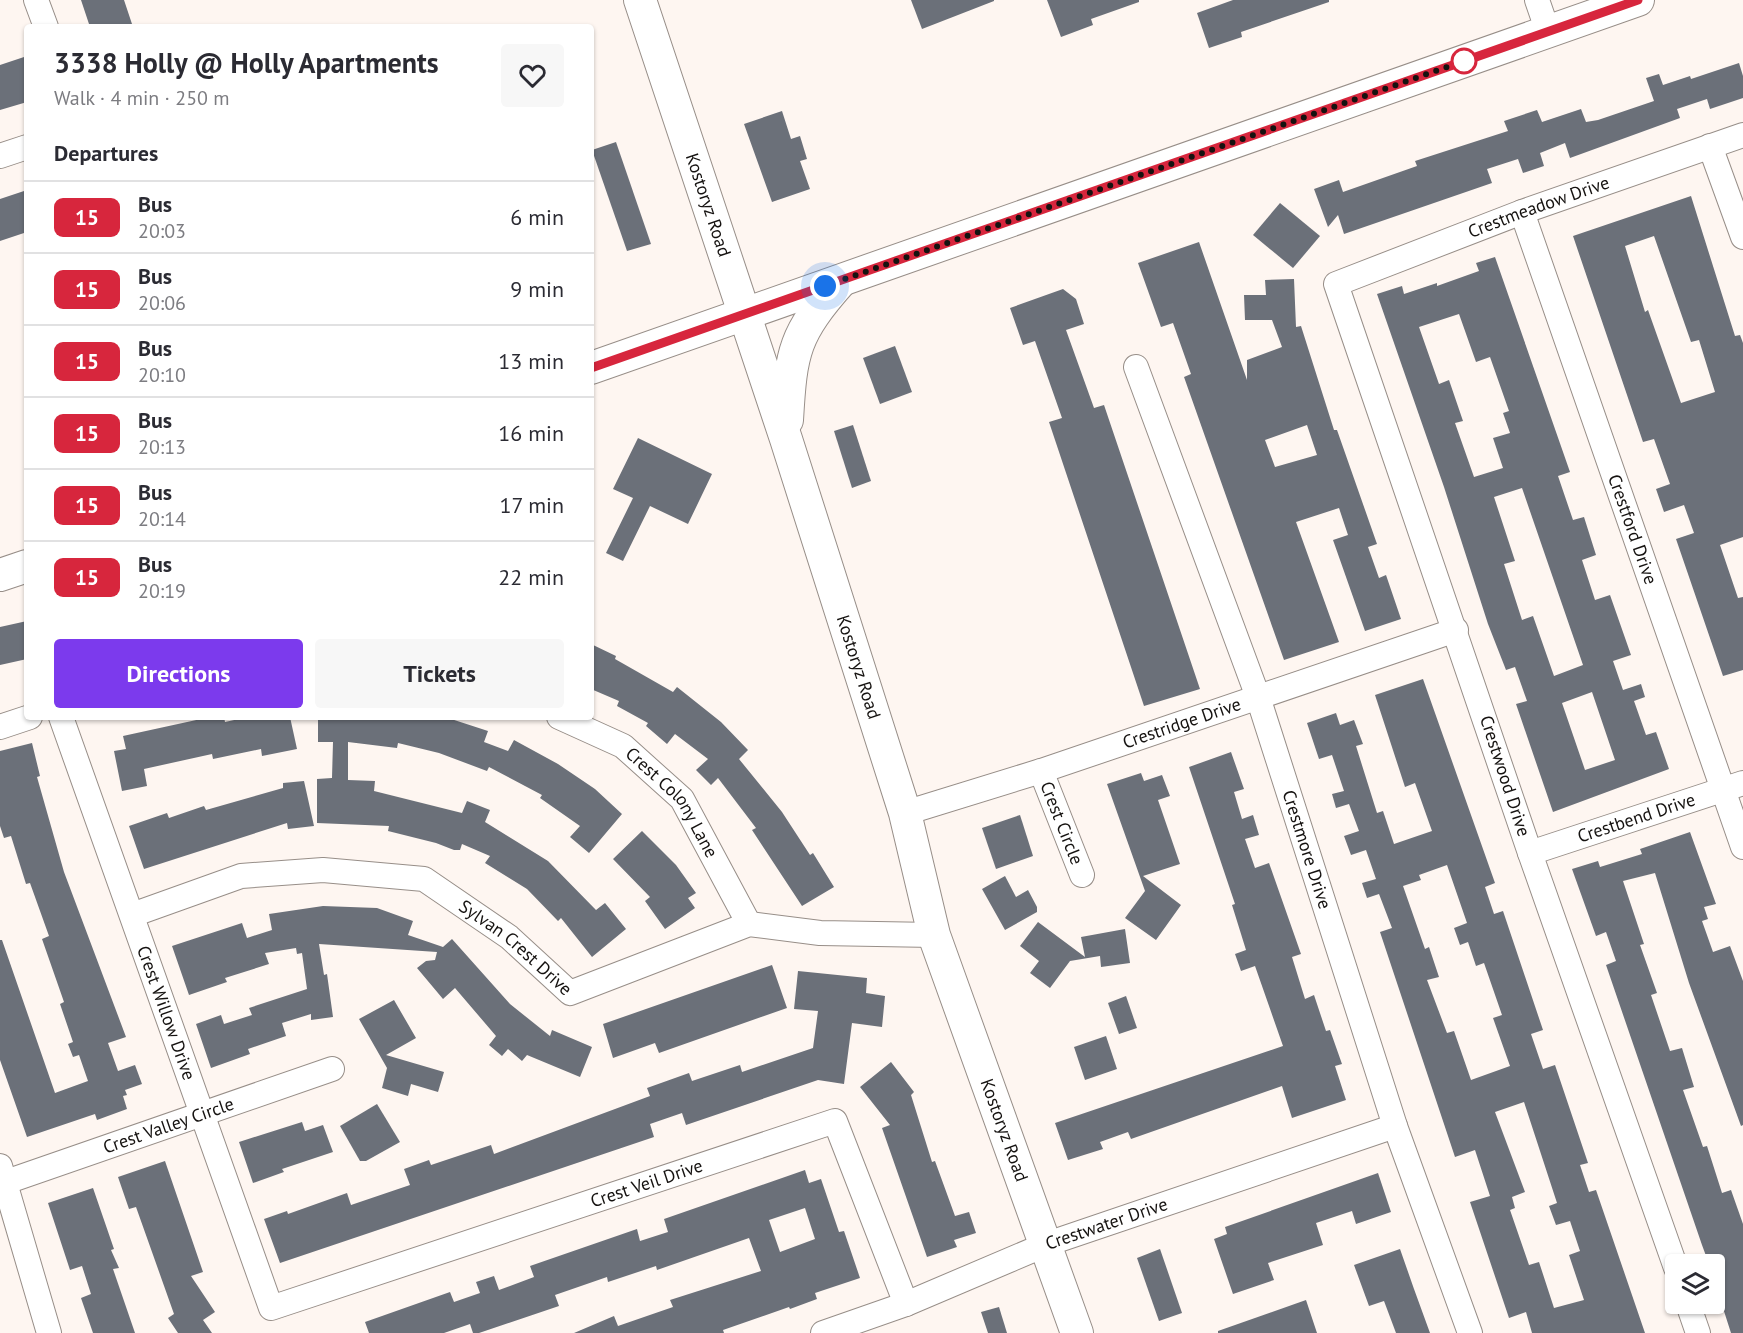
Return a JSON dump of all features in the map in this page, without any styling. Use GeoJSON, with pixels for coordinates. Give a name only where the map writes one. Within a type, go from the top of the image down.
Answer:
{"type":"FeatureCollection","features":[{"type":"Feature","properties":{"kind":"main road","name":"Kostoryz Road"},"geometry":{"type":"LineString","coordinates":[[640,0],[786,439],[905,813],[934,935],[1047,1244],[1077,1333]]}},
{"type":"Feature","properties":{"kind":"main road"},"geometry":{"type":"LineString","coordinates":[[594,367],[1638,0]]}},
{"type":"Feature","properties":{"kind":"main road"},"geometry":{"type":"LineString","coordinates":[[786,439],[789,377],[795,348],[808,321],[842,280]]}},
{"type":"Feature","properties":{"kind":"main road"},"geometry":{"type":"LineString","coordinates":[[0,575],[24,567]]}},
{"type":"Feature","properties":{"kind":"street"},"geometry":{"type":"LineString","coordinates":[[36,0],[45,24]]}},
{"type":"Feature","properties":{"kind":"street"},"geometry":{"type":"LineString","coordinates":[[1537,0],[1548,32]]}},
{"type":"Feature","properties":{"kind":"street","name":"Crestmeadow Drive"},"geometry":{"type":"LineString","coordinates":[[1336,284],[1522,212],[1743,135]]}},
{"type":"Feature","properties":{"kind":"street"},"geometry":{"type":"LineString","coordinates":[[1710,146],[1743,237]]}},
{"type":"Feature","properties":{"kind":"street"},"geometry":{"type":"LineString","coordinates":[[0,156],[24,148]]}},
{"type":"Feature","properties":{"kind":"street","name":"Crestford Drive"},"geometry":{"type":"LineString","coordinates":[[1522,212],[1733,787],[1743,847]]}},
{"type":"Feature","properties":{"kind":"street","name":"Crestwood Drive"},"geometry":{"type":"LineString","coordinates":[[1336,284],[1456,630],[1530,853],[1671,1254]]}},
{"type":"Feature","properties":{"kind":"street","name":"Crestmore Drive"},"geometry":{"type":"LineString","coordinates":[[1136,367],[1258,697],[1395,1126],[1470,1333]]}},
{"type":"Feature","properties":{"kind":"street","name":"Crestridge Drive"},"geometry":{"type":"LineString","coordinates":[[905,813],[1041,771],[1456,630]]}},
{"type":"Feature","properties":{"kind":"street"},"geometry":{"type":"LineString","coordinates":[[0,727],[24,719]]}},
{"type":"Feature","properties":{"kind":"street","name":"Crest Willow Drive"},"geometry":{"type":"LineString","coordinates":[[62,720],[271,1308]]}},
{"type":"Feature","properties":{"kind":"street","name":"Crest Colony Lane"},"geometry":{"type":"LineString","coordinates":[[566,720],[623,746],[682,799],[749,924]]}},
{"type":"Feature","properties":{"kind":"street","name":"Crest Circle"},"geometry":{"type":"LineString","coordinates":[[1041,771],[1082,875]]}},
{"type":"Feature","properties":{"kind":"street","name":"Crestbend Drive"},"geometry":{"type":"LineString","coordinates":[[1530,853],[1733,787]]}},
{"type":"Feature","properties":{"kind":"street","name":"Sylvan Crest Drive"},"geometry":{"type":"LineString","coordinates":[[132,915],[241,876],[322,870],[424,879],[509,937],[570,993],[749,924],[820,933],[934,935]]}},
{"type":"Feature","properties":{"kind":"street","name":"Crest Valley Circle"},"geometry":{"type":"LineString","coordinates":[[3,1174],[201,1114],[332,1069]]}},
{"type":"Feature","properties":{"kind":"street","name":"Crest Veil Drive"},"geometry":{"type":"LineString","coordinates":[[271,1308],[835,1121],[906,1304]]}},
{"type":"Feature","properties":{"kind":"street","name":"Crestwater Drive"},"geometry":{"type":"LineString","coordinates":[[823,1333],[906,1304],[1047,1244],[1395,1126]]}},
{"type":"Feature","properties":{"kind":"street"},"geometry":{"type":"LineString","coordinates":[[3,1174],[50,1333]]}},
{"type":"Feature","properties":{"kind":"street"},"geometry":{"type":"LineString","coordinates":[[1691,1314],[1698,1333]]}},
{"type":"Feature","properties":{"kind":"building"},"geometry":{"type":"Polygon","coordinates":[[[81,0],[124,0],[132,24],[89,24],[81,0]]]}},
{"type":"Feature","properties":{"kind":"building"},"geometry":{"type":"Polygon","coordinates":[[[911,0],[994,0],[994,1],[922,29],[911,0]]]}},
{"type":"Feature","properties":{"kind":"building"},"geometry":{"type":"Polygon","coordinates":[[[1047,0],[1139,0],[1139,2],[1091,19],[1093,25],[1061,37],[1047,0]]]}},
{"type":"Feature","properties":{"kind":"building"},"geometry":{"type":"Polygon","coordinates":[[[1233,0],[1329,0],[1329,2],[1241,32],[1242,37],[1209,48],[1197,13],[1233,0]]]}},
{"type":"Feature","properties":{"kind":"building"},"geometry":{"type":"Polygon","coordinates":[[[24,57],[24,103],[0,110],[0,65],[24,57]]]}},
{"type":"Feature","properties":{"kind":"building"},"geometry":{"type":"Polygon","coordinates":[[[1739,63],[1743,76],[1743,98],[1710,109],[1707,99],[1677,109],[1680,118],[1570,158],[1565,143],[1540,153],[1544,166],[1523,173],[1518,159],[1487,169],[1492,183],[1344,234],[1338,215],[1328,227],[1314,189],[1339,180],[1343,192],[1417,166],[1415,161],[1508,131],[1504,121],[1537,110],[1542,122],[1581,109],[1586,122],[1598,120],[1654,101],[1646,78],[1659,74],[1663,85],[1690,76],[1691,79],[1739,63]]]}},
{"type":"Feature","properties":{"kind":"building"},"geometry":{"type":"Polygon","coordinates":[[[782,111],[791,139],[800,136],[807,159],[800,161],[810,189],[772,202],[744,124],[782,111]]]}},
{"type":"Feature","properties":{"kind":"building"},"geometry":{"type":"Polygon","coordinates":[[[616,142],[651,244],[627,251],[594,156],[594,149],[616,142]]]}},
{"type":"Feature","properties":{"kind":"building"},"geometry":{"type":"Polygon","coordinates":[[[24,191],[24,233],[0,241],[0,199],[24,191]]]}},
{"type":"Feature","properties":{"kind":"building"},"geometry":{"type":"Polygon","coordinates":[[[1691,196],[1735,336],[1740,335],[1743,343],[1743,537],[1720,545],[1738,598],[1743,597],[1743,670],[1723,676],[1676,539],[1694,533],[1684,505],[1664,512],[1656,489],[1670,484],[1654,439],[1643,442],[1573,236],[1691,196]],[[1654,236],[1625,246],[1645,312],[1648,310],[1681,403],[1715,392],[1699,340],[1691,342],[1654,236]]]}},
{"type":"Feature","properties":{"kind":"building"},"geometry":{"type":"Polygon","coordinates":[[[1280,203],[1320,236],[1293,268],[1253,235],[1280,203]]]}},
{"type":"Feature","properties":{"kind":"building"},"geometry":{"type":"Polygon","coordinates":[[[1199,242],[1247,380],[1247,360],[1282,347],[1272,320],[1245,320],[1244,295],[1266,295],[1265,280],[1294,279],[1296,327],[1301,326],[1334,430],[1337,430],[1377,544],[1368,547],[1379,578],[1386,575],[1401,619],[1365,631],[1333,540],[1348,535],[1339,508],[1296,522],[1339,642],[1284,660],[1184,377],[1191,374],[1173,323],[1161,327],[1138,263],[1199,242]],[[1307,425],[1265,440],[1275,467],[1317,455],[1307,425]]]}},
{"type":"Feature","properties":{"kind":"building"},"geometry":{"type":"Polygon","coordinates":[[[1495,257],[1570,472],[1558,476],[1573,520],[1584,517],[1596,555],[1582,560],[1595,600],[1610,595],[1631,655],[1613,661],[1623,690],[1641,684],[1645,697],[1634,701],[1646,735],[1656,732],[1669,769],[1553,812],[1516,704],[1527,701],[1515,667],[1506,670],[1488,624],[1444,487],[1377,294],[1402,286],[1404,294],[1437,283],[1437,286],[1479,271],[1476,263],[1495,257]],[[1459,314],[1419,327],[1439,384],[1449,380],[1463,421],[1455,423],[1474,477],[1503,468],[1493,438],[1510,433],[1503,413],[1509,411],[1490,357],[1476,362],[1459,314]],[[1522,488],[1494,497],[1515,561],[1504,564],[1522,620],[1533,616],[1554,676],[1583,665],[1522,488]],[[1592,692],[1562,703],[1585,770],[1615,760],[1592,692]]]}},
{"type":"Feature","properties":{"kind":"building"},"geometry":{"type":"Polygon","coordinates":[[[1063,289],[1076,299],[1084,324],[1066,330],[1094,408],[1104,405],[1200,689],[1144,706],[1049,422],[1062,418],[1035,341],[1023,345],[1010,308],[1063,289]]]}},
{"type":"Feature","properties":{"kind":"building"},"geometry":{"type":"Polygon","coordinates":[[[895,346],[912,392],[880,404],[863,358],[895,346]]]}},
{"type":"Feature","properties":{"kind":"building"},"geometry":{"type":"Polygon","coordinates":[[[853,425],[871,481],[852,488],[834,431],[853,425]]]}},
{"type":"Feature","properties":{"kind":"building"},"geometry":{"type":"Polygon","coordinates":[[[638,438],[712,474],[688,524],[650,506],[623,561],[606,553],[633,498],[613,489],[638,438]]]}},
{"type":"Feature","properties":{"kind":"building"},"geometry":{"type":"Polygon","coordinates":[[[24,622],[24,660],[0,665],[0,627],[24,622]]]}},
{"type":"Feature","properties":{"kind":"building"},"geometry":{"type":"Polygon","coordinates":[[[594,645],[616,656],[615,659],[673,692],[677,687],[721,722],[748,750],[739,759],[782,812],[810,855],[813,853],[834,887],[802,906],[752,830],[756,828],[718,778],[711,785],[696,770],[708,759],[675,734],[667,744],[646,726],[648,723],[617,706],[619,701],[594,690],[594,645]]]}},
{"type":"Feature","properties":{"kind":"building"},"geometry":{"type":"Polygon","coordinates":[[[1423,679],[1495,883],[1485,887],[1494,914],[1503,911],[1543,1030],[1531,1034],[1543,1069],[1555,1065],[1588,1163],[1580,1165],[1589,1192],[1596,1190],[1645,1333],[1532,1333],[1526,1312],[1509,1318],[1470,1202],[1490,1196],[1475,1150],[1455,1157],[1380,932],[1392,928],[1379,894],[1367,898],[1362,883],[1376,879],[1366,850],[1351,855],[1344,836],[1359,831],[1349,804],[1336,808],[1332,794],[1344,791],[1332,755],[1319,759],[1307,723],[1336,713],[1340,725],[1354,720],[1363,744],[1356,746],[1377,813],[1383,811],[1394,844],[1432,831],[1415,783],[1405,787],[1375,695],[1423,679]],[[1447,865],[1419,875],[1421,880],[1403,886],[1425,949],[1429,947],[1439,977],[1427,980],[1447,1033],[1454,1031],[1471,1080],[1510,1066],[1493,1018],[1502,1015],[1484,963],[1476,966],[1468,942],[1460,945],[1454,928],[1467,923],[1447,865]],[[1524,1102],[1495,1112],[1525,1192],[1512,1197],[1515,1208],[1510,1210],[1529,1265],[1539,1262],[1554,1308],[1584,1300],[1569,1255],[1580,1251],[1570,1221],[1556,1225],[1549,1206],[1557,1203],[1524,1102]]]}},
{"type":"Feature","properties":{"kind":"building"},"geometry":{"type":"Polygon","coordinates":[[[196,720],[225,720],[225,722],[291,720],[297,749],[262,756],[261,749],[213,759],[212,754],[144,769],[147,786],[122,791],[114,751],[126,749],[123,736],[196,720]]]}},
{"type":"Feature","properties":{"kind":"building"},"geometry":{"type":"Polygon","coordinates":[[[318,720],[454,720],[488,731],[484,742],[508,751],[514,740],[558,764],[595,789],[622,814],[589,853],[570,837],[580,826],[540,798],[542,795],[489,767],[487,771],[439,753],[398,743],[397,748],[348,742],[348,780],[375,781],[374,791],[462,813],[467,801],[490,810],[485,822],[548,861],[596,910],[605,903],[626,929],[592,957],[561,918],[558,921],[527,889],[485,863],[490,856],[462,844],[460,850],[454,850],[388,831],[389,826],[317,823],[317,779],[332,778],[333,742],[318,742],[318,720]]]}},
{"type":"Feature","properties":{"kind":"building"},"geometry":{"type":"Polygon","coordinates":[[[32,743],[40,776],[37,777],[64,872],[126,1037],[108,1043],[118,1071],[135,1065],[142,1084],[125,1090],[127,1095],[123,1096],[127,1109],[97,1120],[95,1114],[27,1137],[0,1060],[0,940],[2,940],[55,1093],[88,1081],[79,1055],[73,1057],[68,1044],[73,1042],[60,1004],[64,1002],[42,939],[49,936],[30,883],[26,884],[11,836],[4,838],[0,826],[0,751],[32,743]]]}},
{"type":"Feature","properties":{"kind":"building"},"geometry":{"type":"Polygon","coordinates":[[[1231,752],[1244,789],[1234,792],[1242,819],[1253,815],[1259,835],[1245,839],[1255,868],[1269,863],[1301,954],[1292,957],[1305,999],[1314,995],[1326,1031],[1330,1030],[1342,1064],[1335,1066],[1346,1100],[1292,1118],[1282,1086],[1131,1139],[1128,1132],[1100,1142],[1103,1149],[1068,1160],[1055,1123],[1283,1046],[1255,966],[1241,971],[1235,954],[1246,950],[1232,905],[1235,904],[1189,767],[1231,752]]]}},
{"type":"Feature","properties":{"kind":"building"},"geometry":{"type":"Polygon","coordinates":[[[1141,773],[1144,781],[1162,775],[1170,796],[1158,800],[1180,864],[1143,876],[1181,905],[1156,940],[1125,918],[1145,891],[1107,784],[1141,773]]]}},
{"type":"Feature","properties":{"kind":"building"},"geometry":{"type":"Polygon","coordinates":[[[304,781],[314,826],[288,829],[287,823],[144,869],[129,826],[167,813],[169,818],[204,806],[206,810],[283,788],[283,783],[304,781]]]}},
{"type":"Feature","properties":{"kind":"building"},"geometry":{"type":"Polygon","coordinates":[[[1020,815],[1033,856],[996,869],[982,828],[1020,815]]]}},
{"type":"Feature","properties":{"kind":"building"},"geometry":{"type":"Polygon","coordinates":[[[642,831],[676,865],[696,893],[688,898],[695,908],[665,929],[645,901],[650,897],[613,859],[642,831]]]}},
{"type":"Feature","properties":{"kind":"building"},"geometry":{"type":"Polygon","coordinates":[[[1690,832],[1716,904],[1704,907],[1708,919],[1702,921],[1713,952],[1730,946],[1743,981],[1743,1125],[1741,1126],[1689,983],[1655,873],[1623,881],[1644,944],[1640,945],[1657,993],[1651,995],[1670,1051],[1682,1048],[1694,1087],[1683,1090],[1703,1147],[1707,1146],[1722,1193],[1731,1190],[1743,1224],[1743,1333],[1731,1333],[1725,1314],[1725,1254],[1705,1254],[1606,965],[1616,961],[1606,932],[1596,936],[1572,869],[1598,861],[1600,867],[1642,854],[1640,849],[1690,832]]]}},
{"type":"Feature","properties":{"kind":"building"},"geometry":{"type":"Polygon","coordinates":[[[1005,876],[1016,897],[1028,890],[1037,907],[1037,912],[1005,930],[982,889],[1005,876]]]}},
{"type":"Feature","properties":{"kind":"building"},"geometry":{"type":"Polygon","coordinates":[[[323,906],[377,908],[413,921],[408,935],[443,947],[452,939],[510,1004],[550,1036],[552,1030],[592,1047],[580,1077],[527,1055],[522,1061],[508,1049],[502,1056],[489,1045],[496,1036],[455,988],[443,999],[417,968],[426,961],[435,960],[437,952],[319,944],[324,975],[327,974],[333,1017],[311,1020],[311,1014],[282,1023],[286,1036],[248,1049],[250,1054],[211,1068],[196,1024],[221,1015],[224,1024],[252,1015],[249,1008],[307,989],[302,953],[297,954],[296,948],[265,953],[269,964],[225,978],[227,982],[189,995],[172,946],[242,923],[247,938],[272,930],[269,914],[323,906]]]}},
{"type":"Feature","properties":{"kind":"building"},"geometry":{"type":"Polygon","coordinates":[[[1038,922],[1085,957],[1081,937],[1125,929],[1130,963],[1101,967],[1100,956],[1070,961],[1050,988],[1030,973],[1039,961],[1020,946],[1038,922]]]}},
{"type":"Feature","properties":{"kind":"building"},"geometry":{"type":"Polygon","coordinates":[[[772,965],[787,1008],[659,1053],[655,1043],[613,1058],[603,1024],[772,965]]]}},
{"type":"Feature","properties":{"kind":"building"},"geometry":{"type":"Polygon","coordinates":[[[798,971],[867,978],[866,993],[885,996],[882,1027],[852,1023],[844,1084],[818,1080],[686,1125],[682,1113],[650,1124],[654,1137],[280,1263],[264,1219],[287,1211],[288,1214],[347,1193],[351,1205],[410,1185],[404,1169],[429,1160],[431,1165],[491,1145],[494,1154],[650,1096],[647,1088],[689,1073],[692,1081],[740,1065],[742,1072],[813,1048],[818,1011],[794,1009],[798,971]]]}},
{"type":"Feature","properties":{"kind":"building"},"geometry":{"type":"Polygon","coordinates":[[[1126,996],[1137,1028],[1119,1034],[1108,1003],[1126,996]]]}},
{"type":"Feature","properties":{"kind":"building"},"geometry":{"type":"Polygon","coordinates":[[[394,1000],[416,1038],[386,1055],[444,1072],[438,1092],[411,1084],[408,1096],[382,1088],[387,1068],[359,1019],[394,1000]]]}},
{"type":"Feature","properties":{"kind":"building"},"geometry":{"type":"Polygon","coordinates":[[[1106,1036],[1117,1069],[1085,1080],[1074,1047],[1106,1036]]]}},
{"type":"Feature","properties":{"kind":"building"},"geometry":{"type":"Polygon","coordinates":[[[891,1062],[914,1092],[911,1095],[932,1162],[935,1161],[955,1216],[969,1212],[976,1233],[954,1240],[957,1247],[927,1257],[882,1128],[890,1125],[860,1087],[891,1062]]]}},
{"type":"Feature","properties":{"kind":"building"},"geometry":{"type":"Polygon","coordinates":[[[377,1104],[400,1142],[366,1161],[360,1161],[340,1126],[377,1104]]]}},
{"type":"Feature","properties":{"kind":"building"},"geometry":{"type":"Polygon","coordinates":[[[302,1122],[305,1131],[323,1125],[333,1152],[282,1169],[284,1172],[253,1183],[239,1142],[302,1122]]]}},
{"type":"Feature","properties":{"kind":"building"},"geometry":{"type":"Polygon","coordinates":[[[165,1161],[203,1272],[191,1276],[215,1312],[203,1320],[212,1333],[178,1333],[168,1318],[174,1314],[136,1207],[129,1209],[118,1177],[165,1161]]]}},
{"type":"Feature","properties":{"kind":"building"},"geometry":{"type":"Polygon","coordinates":[[[805,1170],[809,1183],[821,1179],[839,1232],[844,1231],[860,1278],[815,1293],[817,1299],[723,1330],[724,1333],[574,1333],[614,1316],[618,1326],[673,1307],[670,1300],[761,1271],[749,1238],[657,1270],[656,1266],[608,1282],[607,1277],[555,1295],[559,1306],[479,1333],[473,1333],[470,1324],[444,1333],[369,1333],[365,1322],[450,1292],[454,1302],[480,1293],[476,1282],[494,1276],[499,1290],[534,1277],[530,1266],[637,1229],[640,1241],[668,1232],[664,1219],[805,1170]],[[805,1208],[769,1220],[780,1252],[815,1239],[805,1208]]]}},
{"type":"Feature","properties":{"kind":"building"},"geometry":{"type":"Polygon","coordinates":[[[1378,1173],[1391,1212],[1356,1224],[1352,1211],[1316,1223],[1323,1245],[1268,1263],[1274,1280],[1233,1294],[1214,1239],[1227,1234],[1225,1227],[1378,1173]]]}},
{"type":"Feature","properties":{"kind":"building"},"geometry":{"type":"Polygon","coordinates":[[[93,1188],[114,1249],[111,1250],[119,1268],[113,1269],[135,1333],[93,1333],[81,1298],[91,1294],[82,1266],[70,1270],[48,1203],[93,1188]]]}},
{"type":"Feature","properties":{"kind":"building"},"geometry":{"type":"Polygon","coordinates":[[[1160,1249],[1182,1313],[1159,1321],[1137,1258],[1160,1249]]]}},
{"type":"Feature","properties":{"kind":"building"},"geometry":{"type":"Polygon","coordinates":[[[1400,1249],[1430,1333],[1396,1333],[1384,1301],[1369,1306],[1354,1265],[1400,1249]]]}},
{"type":"Feature","properties":{"kind":"building"},"geometry":{"type":"Polygon","coordinates":[[[1306,1300],[1317,1333],[1218,1333],[1218,1331],[1306,1300]]]}},
{"type":"Feature","properties":{"kind":"building"},"geometry":{"type":"Polygon","coordinates":[[[999,1307],[1007,1333],[988,1333],[981,1312],[999,1307]]]}},
{"type":"Feature","properties":{"kind":"bus line","name":"15"},"geometry":{"type":"LineString","coordinates":[[594,367],[1638,0]]}},
{"type":"Feature","properties":{"kind":"route"},"geometry":{"type":"LineString","coordinates":[[825,286],[1464,61]]}}]}
